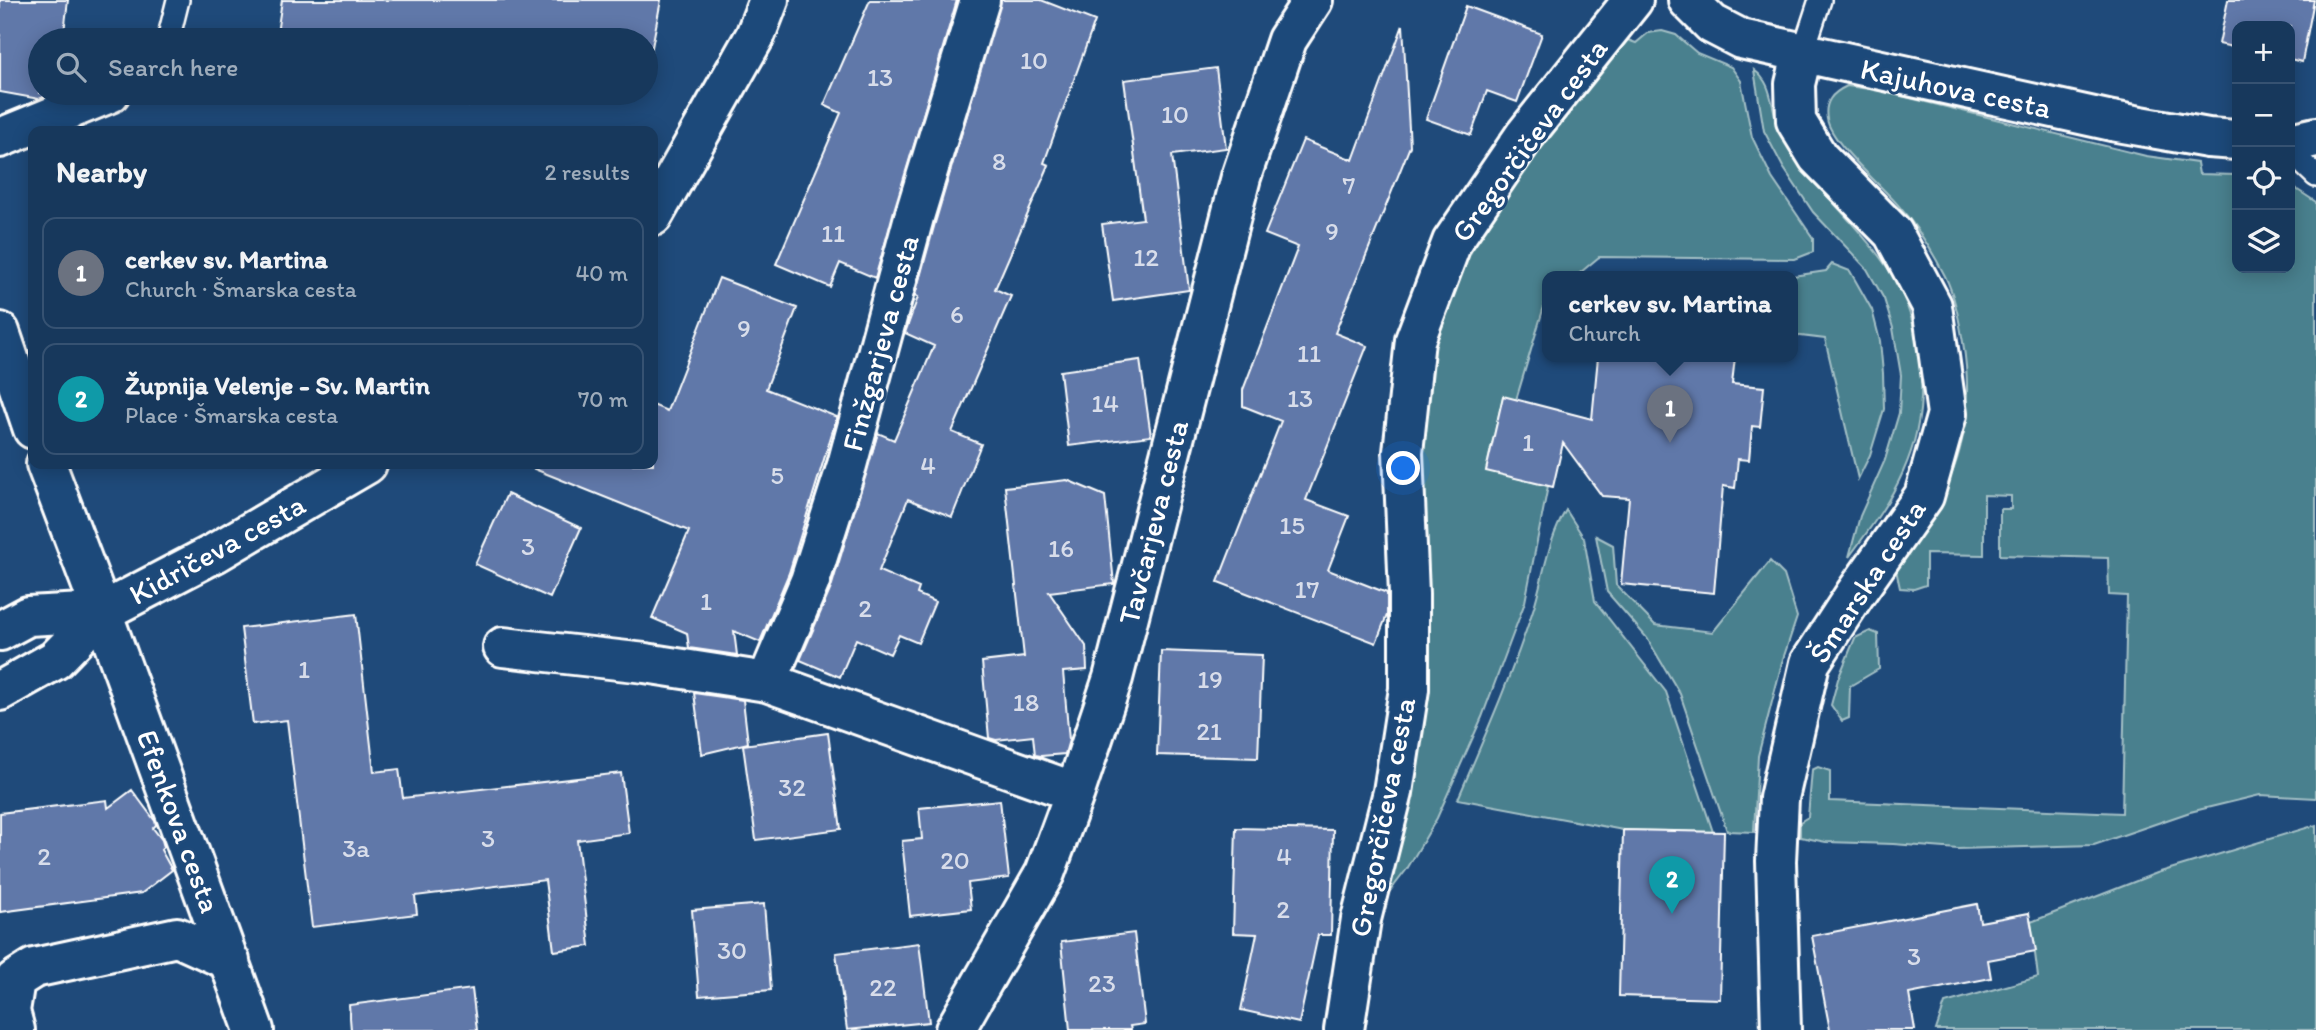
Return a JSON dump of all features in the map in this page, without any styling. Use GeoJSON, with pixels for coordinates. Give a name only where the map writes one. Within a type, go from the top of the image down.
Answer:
{"type":"FeatureCollection","features":[{"type":"Feature","properties":{"kind":"street"},"geometry":{"type":"LineString","coordinates":[[658,207],[755,36],[769,0]]}},
{"type":"Feature","properties":{"kind":"street","name":"Finžgarjeva cesta"},"geometry":{"type":"LineString","coordinates":[[767,682],[810,581],[847,465],[914,217],[980,0]]}},
{"type":"Feature","properties":{"kind":"street","name":"Tavčarjeva cesta"},"geometry":{"type":"LineString","coordinates":[[955,1030],[1045,873],[1075,792],[1113,678],[1241,177],[1287,40],[1313,0]]}},
{"type":"Feature","properties":{"kind":"street","name":"Gregorčičeva cesta"},"geometry":{"type":"LineString","coordinates":[[1344,1030],[1360,919],[1393,792],[1409,689],[1404,452],[1415,340],[1452,242],[1525,135],[1633,0]]}},
{"type":"Feature","properties":{"kind":"street","name":"Kajuhova cesta"},"geometry":{"type":"LineString","coordinates":[[1688,0],[1712,24],[1741,39],[1802,55],[2112,121],[2232,140]]}},
{"type":"Feature","properties":{"kind":"street","name":"Šmarska cesta"},"geometry":{"type":"LineString","coordinates":[[1781,1030],[1776,861],[1779,799],[1810,663],[1924,496],[1947,414],[1932,306],[1893,233],[1818,157],[1796,121],[1795,85],[1802,55]]}},
{"type":"Feature","properties":{"kind":"street"},"geometry":{"type":"LineString","coordinates":[[29,126],[81,105]]}},
{"type":"Feature","properties":{"kind":"street"},"geometry":{"type":"LineString","coordinates":[[0,138],[28,127]]}},
{"type":"Feature","properties":{"kind":"street"},"geometry":{"type":"LineString","coordinates":[[2295,142],[2316,137]]}},
{"type":"Feature","properties":{"kind":"street"},"geometry":{"type":"LineString","coordinates":[[0,332],[28,414]]}},
{"type":"Feature","properties":{"kind":"street","name":"Efenkova cesta"},"geometry":{"type":"LineString","coordinates":[[48,469],[254,1030]]}},
{"type":"Feature","properties":{"kind":"street","name":"Kidričeva cesta"},"geometry":{"type":"LineString","coordinates":[[0,691],[55,660],[102,612],[215,552],[358,469]]}},
{"type":"Feature","properties":{"kind":"street","name":"Kidričeva cesta"},"geometry":{"type":"LineString","coordinates":[[0,631],[28,616],[102,612]]}},
{"type":"Feature","properties":{"kind":"street"},"geometry":{"type":"LineString","coordinates":[[503,647],[645,663],[767,682],[1075,792]]}},
{"type":"Feature","properties":{"kind":"street"},"geometry":{"type":"LineString","coordinates":[[15,1030],[10,1011],[15,980],[34,968],[177,937],[230,961]]}},
{"type":"Feature","properties":{"kind":"lane"},"geometry":{"type":"LineString","coordinates":[[171,28],[178,0]]}},
{"type":"Feature","properties":{"kind":"lane"},"geometry":{"type":"LineString","coordinates":[[1802,55],[1820,0]]}},
{"type":"Feature","properties":{"kind":"lane"},"geometry":{"type":"LineString","coordinates":[[2295,156],[2316,176]]}},
{"type":"Feature","properties":{"kind":"green space"},"geometry":{"type":"Polygon","coordinates":[[[1662,31],[1676,35],[1697,53],[1731,67],[1741,81],[1752,137],[1772,178],[1813,238],[1813,252],[1795,259],[1599,257],[1582,271],[1542,271],[1542,313],[1516,400],[1503,397],[1486,470],[1548,486],[1525,602],[1482,717],[1437,818],[1407,869],[1374,912],[1417,450],[1436,319],[1490,209],[1625,39],[1636,43],[1648,33],[1662,31]]]}},
{"type":"Feature","properties":{"kind":"green space"},"geometry":{"type":"Polygon","coordinates":[[[1754,70],[1767,87],[1778,126],[1794,154],[1869,243],[1895,279],[1915,332],[1921,389],[1913,446],[1892,494],[1849,557],[1860,516],[1885,460],[1899,413],[1901,375],[1893,328],[1884,299],[1867,269],[1813,212],[1783,167],[1764,131],[1754,70]]]}},
{"type":"Feature","properties":{"kind":"green space"},"geometry":{"type":"Polygon","coordinates":[[[1847,86],[1877,90],[2146,156],[2197,163],[2199,174],[2232,175],[2232,273],[2295,273],[2295,188],[2316,202],[2316,798],[2260,795],[2190,812],[2094,845],[1958,849],[1826,842],[1800,837],[1800,822],[1808,817],[1812,770],[1818,767],[1830,771],[1830,801],[2122,813],[2127,596],[2109,595],[2108,558],[2000,555],[2000,509],[2011,509],[2011,496],[1984,495],[1984,555],[1926,554],[1926,585],[1914,589],[1900,588],[1896,570],[1943,494],[1959,453],[1967,406],[1965,358],[1954,300],[1935,257],[1905,213],[1837,140],[1831,129],[1826,113],[1828,103],[1837,92],[1847,86]]]}},
{"type":"Feature","properties":{"kind":"green space"},"geometry":{"type":"Polygon","coordinates":[[[1832,264],[1850,271],[1872,310],[1880,341],[1884,409],[1870,455],[1858,479],[1825,339],[1798,336],[1798,275],[1826,271],[1832,264]]]}},
{"type":"Feature","properties":{"kind":"green space"},"geometry":{"type":"Polygon","coordinates":[[[1566,510],[1584,538],[1595,601],[1666,692],[1713,832],[1623,830],[1458,799],[1517,656],[1551,545],[1566,510]]]}},
{"type":"Feature","properties":{"kind":"green space"},"geometry":{"type":"Polygon","coordinates":[[[1596,536],[1613,545],[1616,585],[1655,625],[1713,632],[1770,561],[1784,575],[1797,617],[1783,659],[1758,756],[1754,832],[1727,831],[1680,694],[1647,638],[1607,592],[1596,536]]]}},
{"type":"Feature","properties":{"kind":"green space"},"geometry":{"type":"Polygon","coordinates":[[[1870,631],[1878,634],[1879,669],[1850,686],[1849,718],[1842,721],[1831,705],[1838,679],[1855,638],[1870,631]]]}},
{"type":"Feature","properties":{"kind":"green space"},"geometry":{"type":"Polygon","coordinates":[[[2316,825],[2316,1030],[1936,1030],[1945,1003],[2038,977],[2031,922],[2157,873],[2316,825]]]}},
{"type":"Feature","properties":{"kind":"building"},"geometry":{"type":"Polygon","coordinates":[[[0,0],[68,0],[64,28],[28,28],[28,97],[0,92],[0,0]]]}},
{"type":"Feature","properties":{"kind":"building"},"geometry":{"type":"Polygon","coordinates":[[[282,0],[661,0],[656,28],[278,28],[282,0]]]}},
{"type":"Feature","properties":{"kind":"building"},"geometry":{"type":"Polygon","coordinates":[[[870,0],[957,0],[875,278],[840,263],[830,287],[776,264],[841,113],[824,105],[870,0]]]}},
{"type":"Feature","properties":{"kind":"building"},"geometry":{"type":"Polygon","coordinates":[[[1001,0],[1041,0],[1095,21],[1044,163],[1049,165],[995,289],[1011,296],[952,432],[981,444],[952,517],[908,499],[879,571],[919,588],[917,594],[935,602],[918,643],[899,635],[890,654],[856,639],[840,677],[800,660],[831,588],[878,433],[894,440],[934,346],[905,333],[918,297],[915,295],[935,223],[1001,0]]]}},
{"type":"Feature","properties":{"kind":"building"},"geometry":{"type":"Polygon","coordinates":[[[2228,0],[2314,0],[2302,62],[2295,60],[2295,21],[2232,21],[2232,47],[2219,44],[2228,0]]]}},
{"type":"Feature","properties":{"kind":"building"},"geometry":{"type":"Polygon","coordinates":[[[1466,6],[1542,34],[1517,102],[1487,91],[1471,135],[1426,119],[1466,6]]]}},
{"type":"Feature","properties":{"kind":"building"},"geometry":{"type":"Polygon","coordinates":[[[1403,25],[1410,146],[1335,333],[1367,346],[1306,500],[1349,516],[1328,570],[1387,593],[1387,615],[1376,643],[1218,582],[1281,421],[1243,406],[1243,390],[1298,247],[1265,234],[1303,140],[1353,160],[1403,25]]]}},
{"type":"Feature","properties":{"kind":"building"},"geometry":{"type":"Polygon","coordinates":[[[1216,68],[1226,148],[1172,155],[1189,290],[1113,301],[1102,224],[1143,219],[1124,80],[1216,68]]]}},
{"type":"Feature","properties":{"kind":"building"},"geometry":{"type":"Polygon","coordinates":[[[719,278],[797,308],[766,389],[837,417],[789,573],[760,642],[734,631],[737,655],[689,648],[687,633],[652,618],[689,531],[534,469],[658,469],[658,407],[667,411],[719,278]]]}},
{"type":"Feature","properties":{"kind":"building"},"geometry":{"type":"Polygon","coordinates":[[[1140,360],[1151,436],[1069,446],[1060,371],[1140,360]]]}},
{"type":"Feature","properties":{"kind":"building"},"geometry":{"type":"Polygon","coordinates":[[[1598,362],[1734,362],[1732,384],[1764,387],[1760,427],[1752,426],[1749,460],[1738,459],[1735,488],[1723,486],[1714,593],[1621,584],[1629,498],[1602,496],[1563,443],[1553,487],[1486,471],[1503,396],[1592,419],[1598,362]]]}},
{"type":"Feature","properties":{"kind":"building"},"geometry":{"type":"Polygon","coordinates":[[[1067,480],[1105,496],[1114,584],[1049,592],[1086,646],[1087,670],[1063,672],[1069,740],[1065,754],[1041,756],[1035,755],[1033,736],[996,740],[989,738],[982,662],[1024,657],[1005,487],[1067,480]]]}},
{"type":"Feature","properties":{"kind":"building"},"geometry":{"type":"Polygon","coordinates":[[[507,494],[581,528],[550,598],[475,564],[507,494]]]}},
{"type":"Feature","properties":{"kind":"building"},"geometry":{"type":"Polygon","coordinates":[[[356,614],[374,772],[399,769],[403,798],[621,773],[629,833],[577,840],[590,946],[554,951],[545,880],[415,896],[417,914],[312,927],[287,720],[253,724],[241,628],[356,614]]]}},
{"type":"Feature","properties":{"kind":"building"},"geometry":{"type":"Polygon","coordinates":[[[1161,651],[1262,655],[1258,758],[1157,755],[1161,651]]]}},
{"type":"Feature","properties":{"kind":"building"},"geometry":{"type":"Polygon","coordinates":[[[694,693],[743,700],[748,743],[702,754],[694,693]]]}},
{"type":"Feature","properties":{"kind":"building"},"geometry":{"type":"Polygon","coordinates":[[[828,733],[841,829],[756,840],[743,745],[828,733]]]}},
{"type":"Feature","properties":{"kind":"building"},"geometry":{"type":"Polygon","coordinates":[[[132,790],[155,821],[153,828],[162,840],[164,847],[161,850],[172,870],[142,893],[0,912],[0,813],[107,800],[108,808],[132,790]]]}},
{"type":"Feature","properties":{"kind":"building"},"geometry":{"type":"Polygon","coordinates":[[[1000,800],[1009,878],[968,883],[971,909],[910,916],[902,841],[922,839],[919,808],[1000,800]]]}},
{"type":"Feature","properties":{"kind":"building"},"geometry":{"type":"Polygon","coordinates":[[[1236,828],[1333,830],[1331,935],[1318,935],[1299,1023],[1241,1010],[1257,934],[1233,933],[1236,828]]]}},
{"type":"Feature","properties":{"kind":"building"},"geometry":{"type":"Polygon","coordinates":[[[1623,830],[1724,832],[1720,999],[1619,996],[1623,830]]]}},
{"type":"Feature","properties":{"kind":"building"},"geometry":{"type":"Polygon","coordinates":[[[764,904],[771,990],[699,996],[692,910],[764,904]]]}},
{"type":"Feature","properties":{"kind":"building"},"geometry":{"type":"Polygon","coordinates":[[[1977,904],[1980,922],[2029,913],[2036,951],[1988,960],[1991,978],[1909,994],[1915,1030],[1830,1030],[1812,936],[1977,904]]]}},
{"type":"Feature","properties":{"kind":"building"},"geometry":{"type":"Polygon","coordinates":[[[1134,933],[1145,1024],[1130,1026],[1131,1030],[1070,1030],[1061,942],[1134,933]]]}},
{"type":"Feature","properties":{"kind":"building"},"geometry":{"type":"Polygon","coordinates":[[[919,943],[929,1022],[847,1030],[836,953],[919,943]]]}},
{"type":"Feature","properties":{"kind":"building"},"geometry":{"type":"Polygon","coordinates":[[[472,989],[477,1030],[351,1030],[349,1005],[472,989]]]}},
{"type":"Feature","properties":{"kind":"place","name":"cerkev sv. Martina"},"geometry":{"type":"Point","coordinates":[1670,443]}},
{"type":"Feature","properties":{"kind":"place","name":"Župnija Velenje - Sv. Martin"},"geometry":{"type":"Point","coordinates":[1672,914]}}]}
